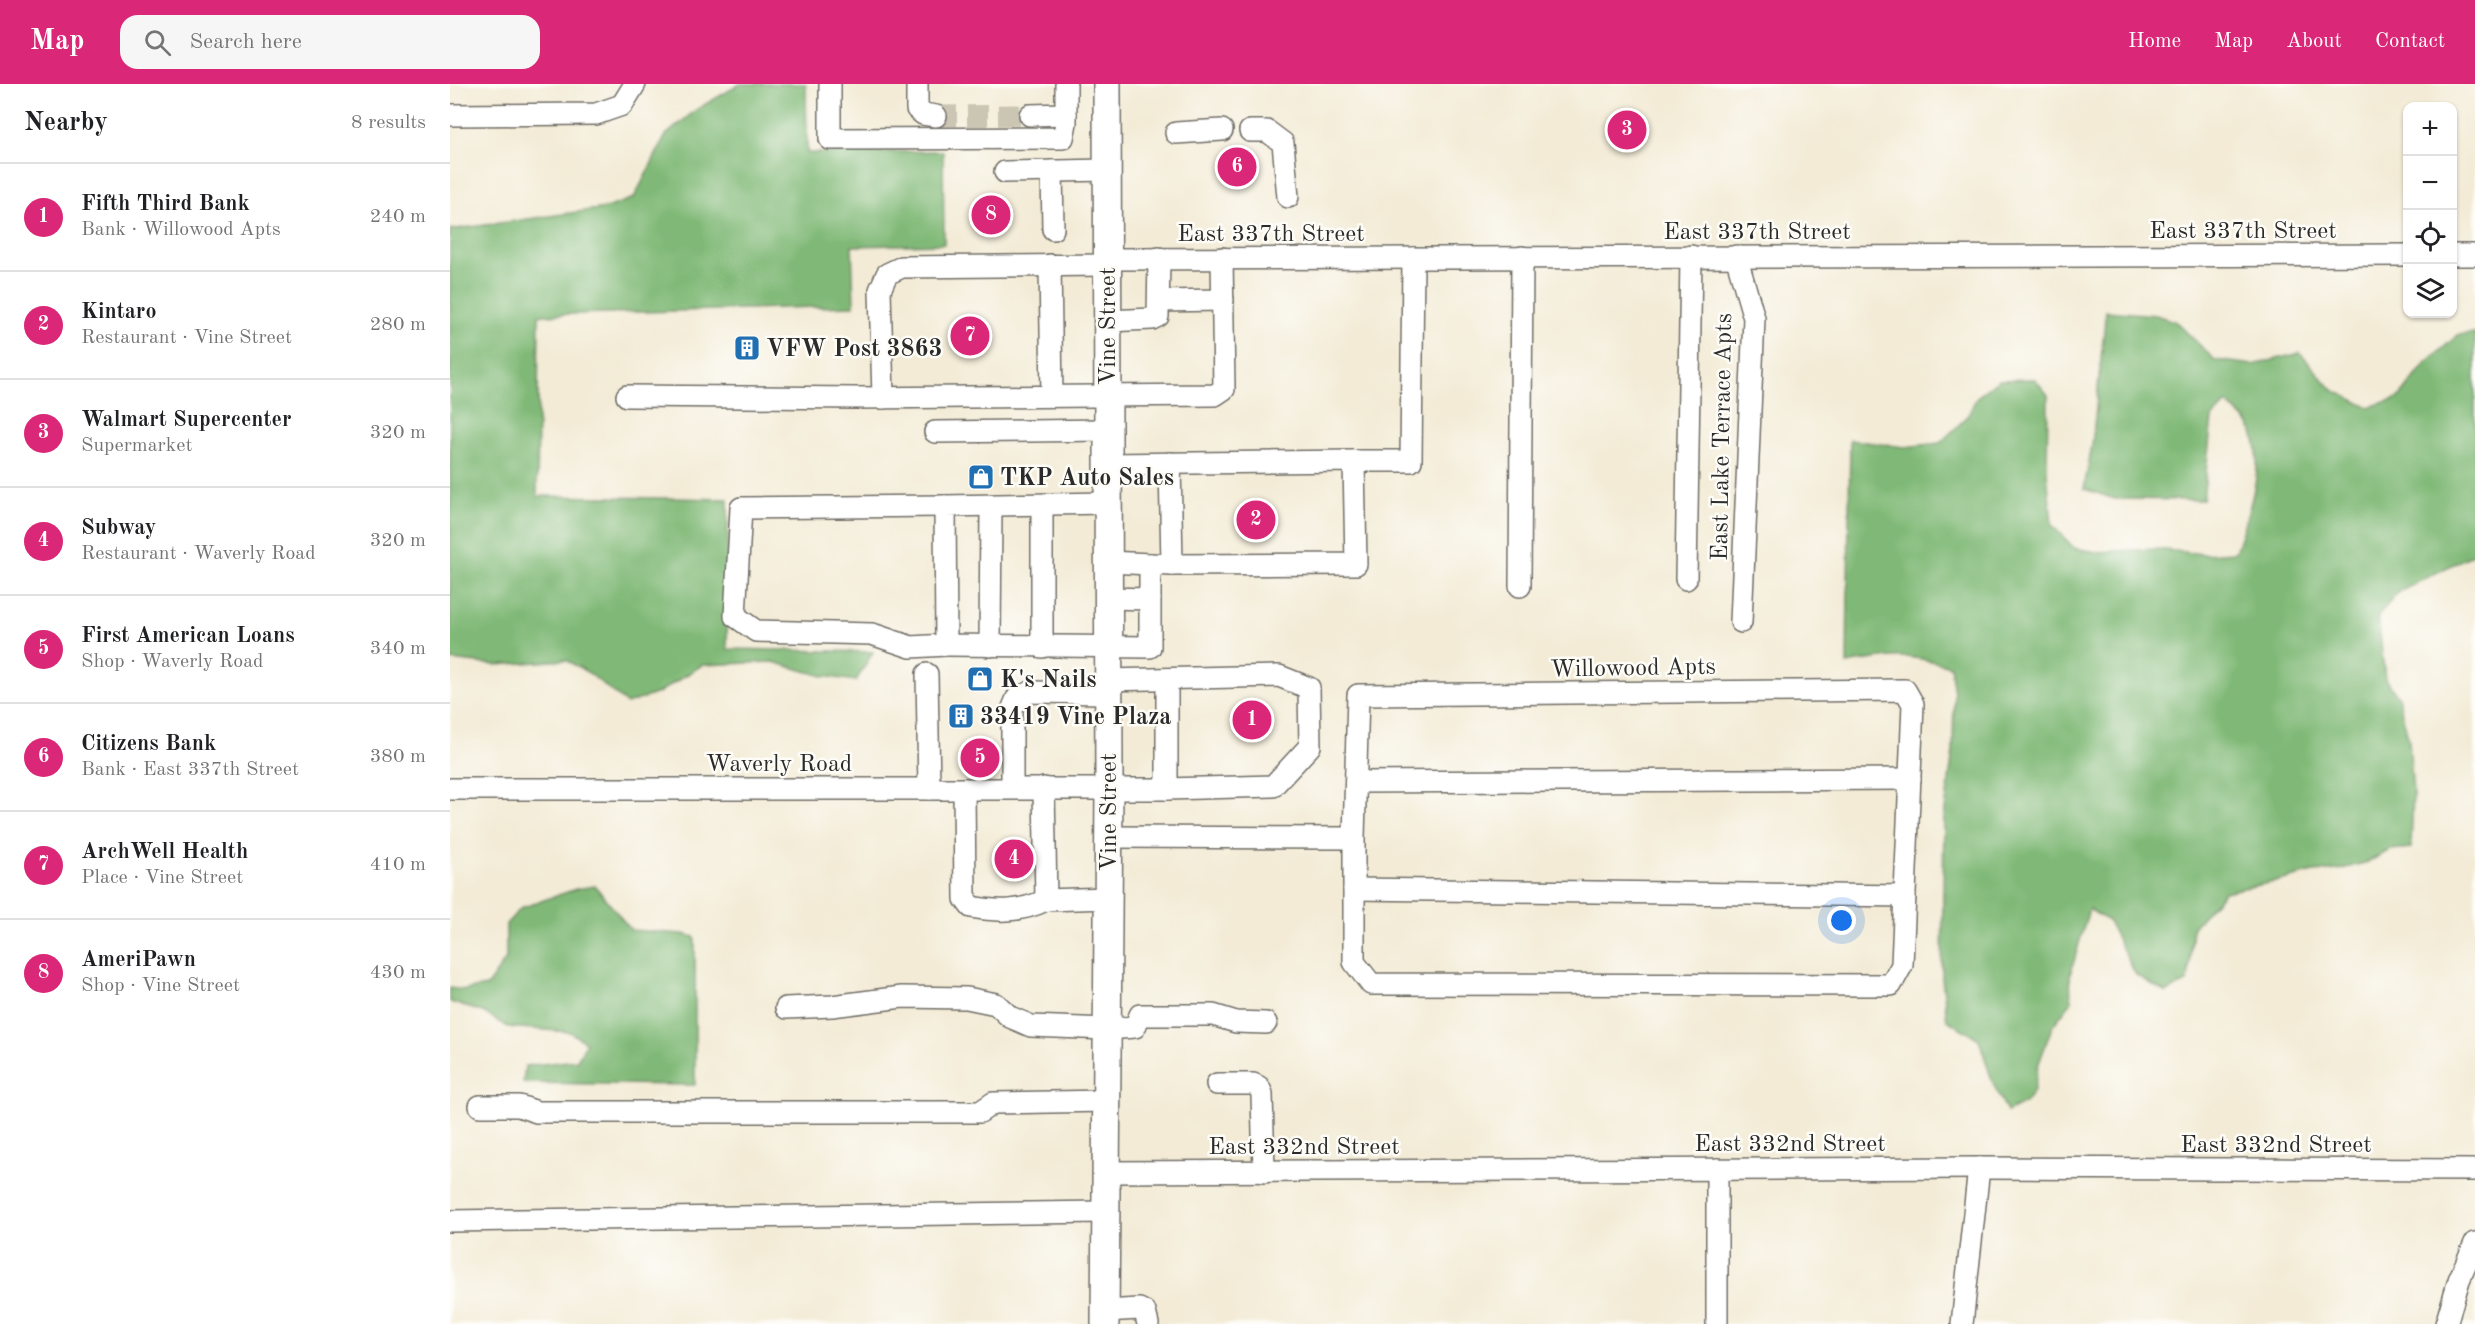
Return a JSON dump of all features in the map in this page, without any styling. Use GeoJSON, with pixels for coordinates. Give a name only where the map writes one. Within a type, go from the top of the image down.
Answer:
{"type":"FeatureCollection","features":[{"type":"Feature","properties":{"kind":"main road","name":"Vine Street"},"geometry":{"type":"LineString","coordinates":[[1105,1317],[1109,788],[1107,84]]}},
{"type":"Feature","properties":{"kind":"street"},"geometry":{"type":"LineString","coordinates":[[450,115],[596,114],[622,105],[635,84]]}},
{"type":"Feature","properties":{"kind":"street"},"geometry":{"type":"LineString","coordinates":[[831,84],[830,139],[1063,138],[1066,84]]}},
{"type":"Feature","properties":{"kind":"street"},"geometry":{"type":"LineString","coordinates":[[917,84],[917,110],[923,114],[936,116]]}},
{"type":"Feature","properties":{"kind":"street"},"geometry":{"type":"LineString","coordinates":[[1030,115],[1066,114]]}},
{"type":"Feature","properties":{"kind":"street"},"geometry":{"type":"LineString","coordinates":[[1176,133],[1222,130]]}},
{"type":"Feature","properties":{"kind":"street"},"geometry":{"type":"LineString","coordinates":[[1250,131],[1267,131],[1283,143],[1288,197]]}},
{"type":"Feature","properties":{"kind":"street"},"geometry":{"type":"LineString","coordinates":[[1005,172],[1106,170]]}},
{"type":"Feature","properties":{"kind":"street"},"geometry":{"type":"LineString","coordinates":[[1052,171],[1053,229]]}},
{"type":"Feature","properties":{"kind":"street","name":"East 337th Street"},"geometry":{"type":"LineString","coordinates":[[883,398],[880,290],[887,274],[902,267],[1050,265],[1159,258],[2403,255]]}},
{"type":"Feature","properties":{"kind":"street"},"geometry":{"type":"LineString","coordinates":[[2457,255],[2475,255]]}},
{"type":"Feature","properties":{"kind":"street","name":"East Lake Terrace Apts"},"geometry":{"type":"LineString","coordinates":[[1686,579],[1691,256]]}},
{"type":"Feature","properties":{"kind":"street","name":"East Lake Terrace Apts"},"geometry":{"type":"LineString","coordinates":[[1736,256],[1754,318],[1741,622]]}},
{"type":"Feature","properties":{"kind":"street"},"geometry":{"type":"LineString","coordinates":[[1520,586],[1522,257]]}},
{"type":"Feature","properties":{"kind":"street"},"geometry":{"type":"LineString","coordinates":[[1107,321],[1152,319],[1158,316],[1159,258]]}},
{"type":"Feature","properties":{"kind":"street"},"geometry":{"type":"LineString","coordinates":[[627,396],[883,398],[1215,395],[1224,389],[1222,258]]}},
{"type":"Feature","properties":{"kind":"street"},"geometry":{"type":"LineString","coordinates":[[1107,464],[1411,461],[1413,258]]}},
{"type":"Feature","properties":{"kind":"street"},"geometry":{"type":"LineString","coordinates":[[1050,265],[1052,396]]}},
{"type":"Feature","properties":{"kind":"street"},"geometry":{"type":"LineString","coordinates":[[1159,301],[1223,300]]}},
{"type":"Feature","properties":{"kind":"street"},"geometry":{"type":"LineString","coordinates":[[935,432],[1107,430]]}},
{"type":"Feature","properties":{"kind":"street"},"geometry":{"type":"LineString","coordinates":[[1108,562],[1172,565],[1356,564],[1354,461]]}},
{"type":"Feature","properties":{"kind":"street"},"geometry":{"type":"LineString","coordinates":[[1170,463],[1172,565]]}},
{"type":"Feature","properties":{"kind":"street"},"geometry":{"type":"LineString","coordinates":[[1107,503],[991,507],[741,508],[735,616],[756,631],[872,634],[911,647],[946,645],[1150,647],[1150,564]]}},
{"type":"Feature","properties":{"kind":"street"},"geometry":{"type":"LineString","coordinates":[[1042,505],[1042,647]]}},
{"type":"Feature","properties":{"kind":"street"},"geometry":{"type":"LineString","coordinates":[[945,506],[946,645]]}},
{"type":"Feature","properties":{"kind":"street"},"geometry":{"type":"LineString","coordinates":[[990,646],[991,507]]}},
{"type":"Feature","properties":{"kind":"street"},"geometry":{"type":"LineString","coordinates":[[1108,598],[1150,599]]}},
{"type":"Feature","properties":{"kind":"street"},"geometry":{"type":"LineString","coordinates":[[927,674],[929,789]]}},
{"type":"Feature","properties":{"kind":"street","name":"Waverly Road"},"geometry":{"type":"LineString","coordinates":[[450,789],[1167,789],[1273,786],[1310,746],[1309,688],[1279,676],[1167,679]]}},
{"type":"Feature","properties":{"kind":"street"},"geometry":{"type":"LineString","coordinates":[[1012,788],[1012,710],[1017,698],[1031,692],[1167,679],[1167,789]]}},
{"type":"Feature","properties":{"kind":"street","name":"Willowood Apts"},"geometry":{"type":"LineString","coordinates":[[1905,690],[1913,704],[1902,965],[1891,985],[1371,984],[1354,962],[1356,782],[1358,695],[1905,690]]}},
{"type":"Feature","properties":{"kind":"street"},"geometry":{"type":"LineString","coordinates":[[1356,782],[1910,779]]}},
{"type":"Feature","properties":{"kind":"street"},"geometry":{"type":"LineString","coordinates":[[1044,788],[1046,900]]}},
{"type":"Feature","properties":{"kind":"street"},"geometry":{"type":"LineString","coordinates":[[964,789],[965,899],[971,907],[993,911],[1029,908],[1046,900],[1108,898]]}},
{"type":"Feature","properties":{"kind":"street"},"geometry":{"type":"LineString","coordinates":[[1108,837],[1354,838]]}},
{"type":"Feature","properties":{"kind":"street"},"geometry":{"type":"LineString","coordinates":[[1354,889],[1905,896]]}},
{"type":"Feature","properties":{"kind":"street"},"geometry":{"type":"LineString","coordinates":[[786,1008],[832,1006],[902,997],[967,999],[996,1004],[1010,1017],[1031,1026],[1107,1029],[1135,1027],[1140,1015],[1213,1014],[1236,1022],[1266,1023]]}},
{"type":"Feature","properties":{"kind":"street"},"geometry":{"type":"LineString","coordinates":[[1217,1084],[1253,1084],[1259,1087],[1262,1094],[1264,1172]]}},
{"type":"Feature","properties":{"kind":"street"},"geometry":{"type":"LineString","coordinates":[[480,1106],[519,1106],[537,1112],[980,1112],[993,1103],[1107,1101]]}},
{"type":"Feature","properties":{"kind":"street"},"geometry":{"type":"LineString","coordinates":[[1962,1324],[1980,1168]]}},
{"type":"Feature","properties":{"kind":"street","name":"East 332nd Street"},"geometry":{"type":"LineString","coordinates":[[1105,1172],[1980,1168],[2475,1170]]}},
{"type":"Feature","properties":{"kind":"street"},"geometry":{"type":"LineString","coordinates":[[1717,1169],[1717,1324]]}},
{"type":"Feature","properties":{"kind":"street"},"geometry":{"type":"LineString","coordinates":[[450,1221],[1105,1212]]}},
{"type":"Feature","properties":{"kind":"street"},"geometry":{"type":"LineString","coordinates":[[2445,1324],[2459,1280],[2475,1243]]}},
{"type":"Feature","properties":{"kind":"street"},"geometry":{"type":"LineString","coordinates":[[1105,1317],[1139,1309],[1145,1312],[1148,1324]]}},
{"type":"Feature","properties":{"kind":"green space"},"geometry":{"type":"Polygon","coordinates":[[[740,84],[806,84],[807,153],[943,151],[944,244],[852,246],[854,306],[539,315],[537,496],[728,499],[727,649],[873,652],[856,681],[823,676],[773,662],[702,665],[658,693],[627,704],[589,673],[566,660],[496,665],[450,660],[450,230],[606,208],[634,198],[666,135],[697,109],[740,84]]]}},
{"type":"Feature","properties":{"kind":"green space"},"geometry":{"type":"Polygon","coordinates":[[[2106,311],[2156,315],[2176,322],[2215,360],[2253,365],[2300,353],[2333,390],[2368,407],[2399,398],[2426,363],[2458,335],[2475,333],[2475,553],[2399,592],[2378,615],[2385,679],[2398,697],[2409,741],[2413,793],[2411,848],[2390,850],[2368,862],[2338,870],[2313,872],[2224,892],[2193,927],[2188,981],[2166,993],[2136,975],[2108,921],[2089,909],[2070,975],[2071,1002],[2052,1027],[2038,1066],[2034,1091],[2025,1103],[2007,1112],[1992,1081],[1979,1039],[1947,1020],[1942,978],[1944,818],[1953,751],[1954,693],[1950,666],[1910,657],[1875,659],[1847,664],[1850,440],[1905,447],[1940,443],[1967,417],[1977,397],[1999,380],[2035,379],[2048,395],[2047,472],[2052,525],[2074,548],[2097,552],[2156,549],[2203,554],[2235,552],[2254,491],[2257,459],[2256,444],[2250,426],[2227,403],[2212,418],[2203,500],[2115,499],[2084,489],[2092,445],[2106,311]]]}},
{"type":"Feature","properties":{"kind":"green space"},"geometry":{"type":"Polygon","coordinates":[[[595,886],[631,930],[695,937],[695,1085],[523,1083],[525,1066],[577,1060],[586,1043],[570,1032],[508,1027],[483,1012],[450,1002],[450,988],[464,990],[487,986],[506,959],[506,924],[521,908],[576,889],[595,886]]]}},
{"type":"Feature","properties":{"kind":"tunnel"},"geometry":{"type":"LineString","coordinates":[[936,116],[1030,115]]}},
{"type":"Feature","properties":{"kind":"place","name":"Walmart Supercenter"},"geometry":{"type":"Point","coordinates":[1627,130]}},
{"type":"Feature","properties":{"kind":"place","name":"Citizens Bank"},"geometry":{"type":"Point","coordinates":[1237,167]}},
{"type":"Feature","properties":{"kind":"place","name":"AmeriPawn"},"geometry":{"type":"Point","coordinates":[991,215]}},
{"type":"Feature","properties":{"kind":"place","name":"ArchWell Health"},"geometry":{"type":"Point","coordinates":[970,336]}},
{"type":"Feature","properties":{"kind":"place","name":"VFW Post 3863"},"geometry":{"type":"Point","coordinates":[747,348]}},
{"type":"Feature","properties":{"kind":"place","name":"TKP Auto Sales"},"geometry":{"type":"Point","coordinates":[981,477]}},
{"type":"Feature","properties":{"kind":"place","name":"Kintaro"},"geometry":{"type":"Point","coordinates":[1256,520]}},
{"type":"Feature","properties":{"kind":"place","name":"K's Nails"},"geometry":{"type":"Point","coordinates":[980,679]}},
{"type":"Feature","properties":{"kind":"place","name":"33419 Vine Plaza"},"geometry":{"type":"Point","coordinates":[961,716]}},
{"type":"Feature","properties":{"kind":"place","name":"Fifth Third Bank"},"geometry":{"type":"Point","coordinates":[1252,720]}},
{"type":"Feature","properties":{"kind":"place","name":"First American Loans"},"geometry":{"type":"Point","coordinates":[980,758]}},
{"type":"Feature","properties":{"kind":"place","name":"Subway"},"geometry":{"type":"Point","coordinates":[1014,859]}}]}
